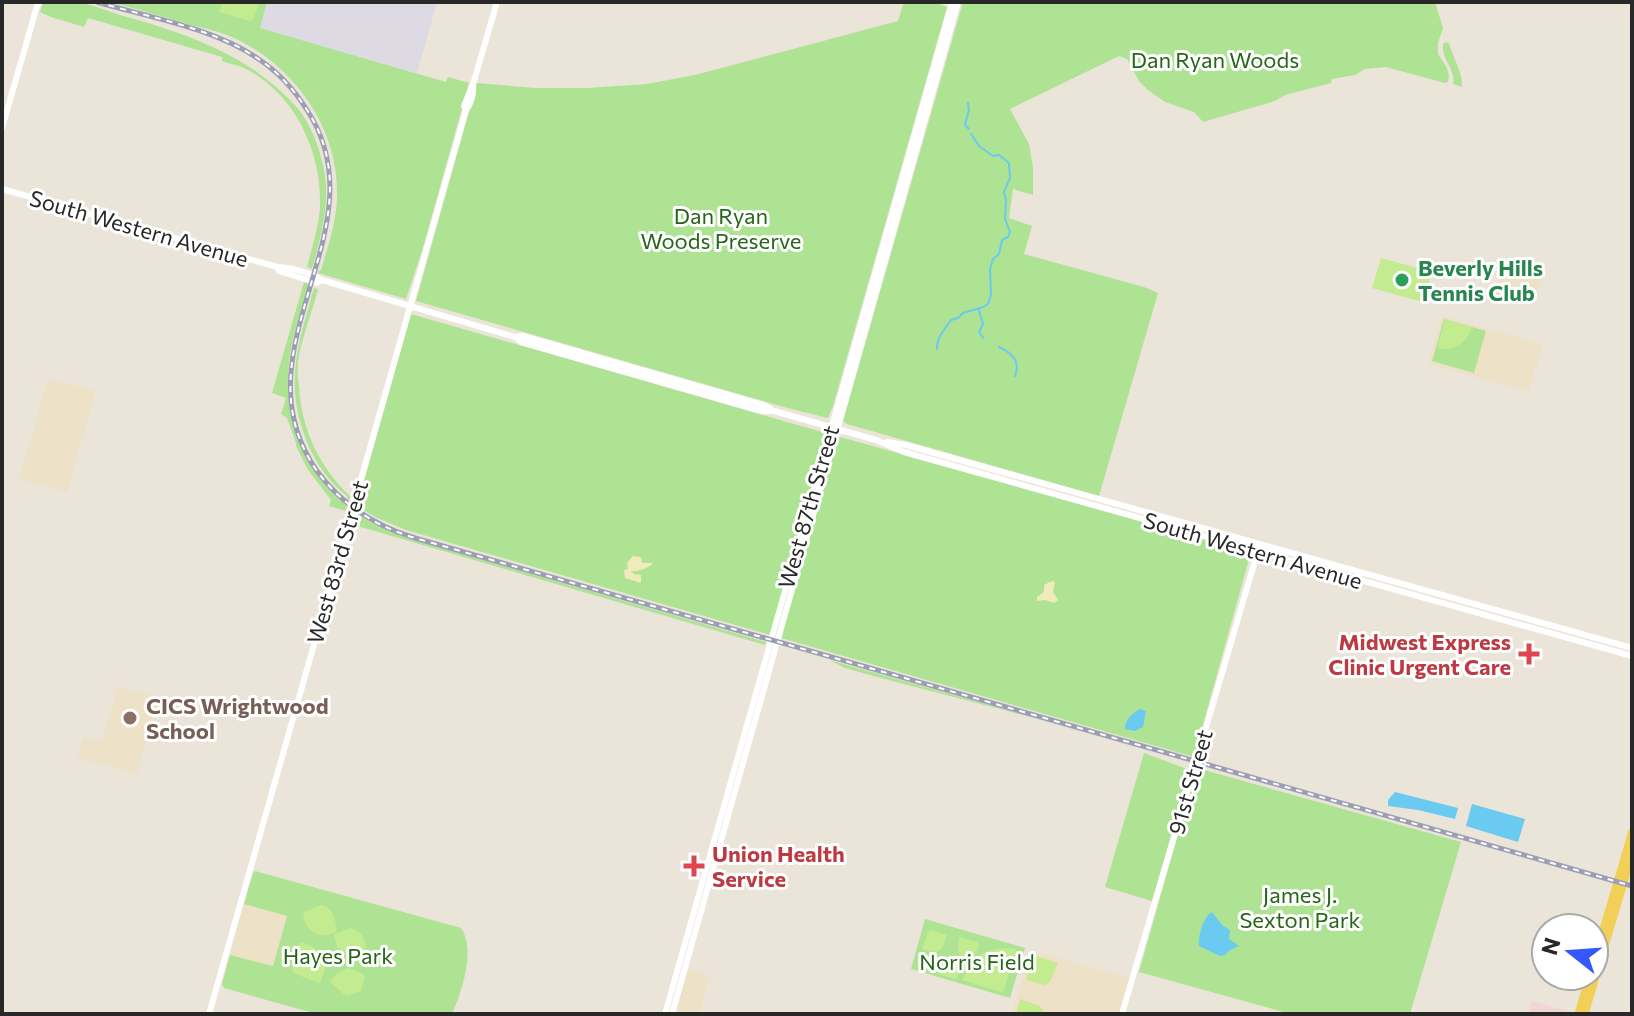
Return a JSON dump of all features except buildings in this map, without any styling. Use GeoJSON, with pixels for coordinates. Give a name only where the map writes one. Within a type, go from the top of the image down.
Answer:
{"type":"FeatureCollection","features":[{"type":"Feature","properties":{"kind":"main road","name":"West 83rd Street"},"geometry":{"type":"LineString","coordinates":[[209,1014],[466,110],[464,106],[497,2]]}},
{"type":"Feature","properties":{"kind":"main road","name":"West 87th Street"},"geometry":{"type":"LineString","coordinates":[[665,1014],[955,15],[956,2]]}},
{"type":"Feature","properties":{"kind":"main road"},"geometry":{"type":"LineString","coordinates":[[2,128],[38,3]]}},
{"type":"Feature","properties":{"kind":"main road","name":"South Western Avenue"},"geometry":{"type":"LineString","coordinates":[[2,189],[277,267],[279,271],[317,283],[322,280],[764,405],[774,411],[876,440],[906,445],[1259,547],[1366,573],[1632,648]]}},
{"type":"Feature","properties":{"kind":"main road","name":"South Western Avenue"},"geometry":{"type":"LineString","coordinates":[[1259,547],[1329,571],[1632,656]]}},
{"type":"Feature","properties":{"kind":"main road","name":"91st Street"},"geometry":{"type":"LineString","coordinates":[[1122,1014],[1259,547]]}},
{"type":"Feature","properties":{"kind":"main road"},"geometry":{"type":"LineString","coordinates":[[1329,571],[1357,575],[1366,573]]}},
{"type":"Feature","properties":{"kind":"main road","name":"West 87th Street"},"geometry":{"type":"LineString","coordinates":[[672,1014],[756,703]]}},
{"type":"Feature","properties":{"kind":"main road"},"geometry":{"type":"LineString","coordinates":[[1608,912],[1632,831]]}},
{"type":"Feature","properties":{"kind":"main road"},"geometry":{"type":"LineString","coordinates":[[1585,1014],[1632,856]]}},
{"type":"Feature","properties":{"kind":"main road"},"geometry":{"type":"LineString","coordinates":[[1578,1014],[1584,992]]}},
{"type":"Feature","properties":{"kind":"shaded area"},"geometry":{"type":"Polygon","coordinates":[[[267,2],[437,2],[417,73],[260,28],[267,2]]]}},
{"type":"Feature","properties":{"kind":"shaded area"},"geometry":{"type":"Polygon","coordinates":[[[1506,257],[1545,268],[1538,291],[1519,286],[1514,300],[1495,295],[1506,257]]]}},
{"type":"Feature","properties":{"kind":"shaded area"},"geometry":{"type":"Polygon","coordinates":[[[1442,316],[1543,344],[1529,392],[1428,364],[1442,316]]]}},
{"type":"Feature","properties":{"kind":"shaded area"},"geometry":{"type":"Polygon","coordinates":[[[48,378],[96,391],[67,493],[19,479],[48,378]]]}},
{"type":"Feature","properties":{"kind":"shaded area","name":"CICS Wrightwood School"},"geometry":{"type":"Polygon","coordinates":[[[117,686],[158,697],[137,774],[78,758],[84,737],[102,742],[117,686]]]}},
{"type":"Feature","properties":{"kind":"shaded area"},"geometry":{"type":"Polygon","coordinates":[[[244,904],[287,916],[273,967],[230,955],[244,904]]]}},
{"type":"Feature","properties":{"kind":"shaded area"},"geometry":{"type":"Polygon","coordinates":[[[1030,950],[1130,978],[1119,1014],[1012,1014],[1030,950]]]}},
{"type":"Feature","properties":{"kind":"shaded area"},"geometry":{"type":"Polygon","coordinates":[[[688,969],[710,976],[700,1014],[676,1014],[688,969]]]}},
{"type":"Feature","properties":{"kind":"shaded area"},"geometry":{"type":"Polygon","coordinates":[[[1532,1001],[1575,1013],[1528,1014],[1532,1001]]]}},
{"type":"Feature","properties":{"kind":"green space"},"geometry":{"type":"Polygon","coordinates":[[[43,2],[85,4],[190,37],[255,71],[292,102],[311,129],[325,175],[324,215],[312,269],[307,267],[320,206],[316,165],[302,127],[279,93],[246,69],[222,61],[222,57],[88,18],[84,27],[51,17],[40,12],[43,2]]]}},
{"type":"Feature","properties":{"kind":"green space"},"geometry":{"type":"Polygon","coordinates":[[[110,2],[267,2],[260,28],[446,82],[448,77],[469,83],[406,299],[318,273],[335,217],[336,173],[322,125],[294,83],[256,50],[234,38],[110,2]]]}},
{"type":"Feature","properties":{"kind":"green space"},"geometry":{"type":"Polygon","coordinates":[[[223,2],[259,2],[250,21],[219,12],[223,2]]]}},
{"type":"Feature","properties":{"kind":"green space","name":"Dan Ryan Woods Preserve"},"geometry":{"type":"Polygon","coordinates":[[[904,2],[934,2],[947,7],[828,418],[416,301],[477,83],[587,88],[647,84],[695,75],[898,21],[904,2]]]}},
{"type":"Feature","properties":{"kind":"green space","name":"Dan Ryan Woods"},"geometry":{"type":"Polygon","coordinates":[[[963,2],[1435,2],[1443,28],[1438,54],[1449,76],[1445,83],[1386,67],[1365,69],[1355,75],[1332,79],[1331,83],[1203,122],[1194,112],[1165,102],[1148,90],[1139,81],[1127,59],[1119,56],[1010,109],[1029,144],[1033,168],[1033,195],[1013,189],[1009,218],[1032,226],[1024,254],[1158,293],[1099,496],[843,421],[963,2]]]}},
{"type":"Feature","properties":{"kind":"green space"},"geometry":{"type":"Polygon","coordinates":[[[1445,42],[1449,43],[1462,87],[1453,84],[1443,50],[1445,42]]]}},
{"type":"Feature","properties":{"kind":"green space","name":"Beverly Hills Tennis Club"},"geometry":{"type":"Polygon","coordinates":[[[1381,258],[1432,272],[1423,302],[1372,288],[1381,258]]]}},
{"type":"Feature","properties":{"kind":"green space"},"geometry":{"type":"Polygon","coordinates":[[[304,282],[309,283],[289,362],[289,402],[293,422],[308,460],[319,477],[347,506],[346,511],[329,506],[331,500],[308,470],[287,418],[281,414],[286,398],[272,393],[304,282]]]}},
{"type":"Feature","properties":{"kind":"green space"},"geometry":{"type":"Polygon","coordinates":[[[314,288],[318,289],[298,361],[300,402],[308,432],[321,460],[350,496],[349,500],[325,474],[309,447],[296,405],[295,367],[314,288]]]}},
{"type":"Feature","properties":{"kind":"green space"},"geometry":{"type":"Polygon","coordinates":[[[411,314],[1251,552],[1194,757],[406,530],[375,517],[357,506],[411,314]]]}},
{"type":"Feature","properties":{"kind":"green space"},"geometry":{"type":"Polygon","coordinates":[[[1444,319],[1486,331],[1474,373],[1432,361],[1444,319]]]}},
{"type":"Feature","properties":{"kind":"green space"},"geometry":{"type":"Polygon","coordinates":[[[1445,320],[1472,327],[1467,338],[1454,348],[1437,348],[1445,320]]]}},
{"type":"Feature","properties":{"kind":"green space"},"geometry":{"type":"Polygon","coordinates":[[[357,514],[404,537],[766,642],[765,645],[354,525],[357,514]]]}},
{"type":"Feature","properties":{"kind":"green space"},"geometry":{"type":"Polygon","coordinates":[[[829,660],[1061,725],[877,677],[829,660]]]}},
{"type":"Feature","properties":{"kind":"green space"},"geometry":{"type":"Polygon","coordinates":[[[1144,753],[1190,772],[1152,901],[1105,887],[1144,753]]]}},
{"type":"Feature","properties":{"kind":"green space","name":"James J. Sexton Park"},"geometry":{"type":"Polygon","coordinates":[[[1197,768],[1461,842],[1410,1014],[1291,1014],[1139,972],[1197,768]]]}},
{"type":"Feature","properties":{"kind":"green space","name":"Hayes Park"},"geometry":{"type":"Polygon","coordinates":[[[255,871],[461,928],[467,959],[452,1014],[317,1014],[224,988],[222,984],[230,955],[273,966],[287,916],[244,904],[255,871]]]}},
{"type":"Feature","properties":{"kind":"green space"},"geometry":{"type":"Polygon","coordinates":[[[322,905],[335,918],[337,931],[331,934],[314,933],[304,920],[306,911],[322,905]]]}},
{"type":"Feature","properties":{"kind":"green space","name":"Norris Field"},"geometry":{"type":"Polygon","coordinates":[[[925,919],[1025,948],[1010,998],[911,969],[925,919]]]}},
{"type":"Feature","properties":{"kind":"green space"},"geometry":{"type":"Polygon","coordinates":[[[350,928],[363,938],[366,945],[364,954],[350,955],[337,947],[334,934],[350,928]]]}},
{"type":"Feature","properties":{"kind":"green space"},"geometry":{"type":"Polygon","coordinates":[[[930,930],[947,935],[939,951],[922,949],[930,930]]]}},
{"type":"Feature","properties":{"kind":"green space"},"geometry":{"type":"Polygon","coordinates":[[[959,937],[979,945],[971,963],[992,950],[1016,949],[1004,990],[1001,992],[962,980],[970,964],[964,960],[957,978],[938,974],[945,958],[962,959],[958,951],[959,937]]]}},
{"type":"Feature","properties":{"kind":"green space"},"geometry":{"type":"Polygon","coordinates":[[[300,942],[314,948],[322,956],[325,968],[320,983],[292,970],[300,942]]]}},
{"type":"Feature","properties":{"kind":"green space"},"geometry":{"type":"Polygon","coordinates":[[[1036,956],[1058,963],[1050,982],[1044,985],[1026,980],[1036,956]]]}},
{"type":"Feature","properties":{"kind":"green space"},"geometry":{"type":"Polygon","coordinates":[[[348,968],[365,976],[361,991],[346,996],[330,982],[336,974],[348,968]]]}},
{"type":"Feature","properties":{"kind":"green space"},"geometry":{"type":"Polygon","coordinates":[[[1020,999],[1040,1006],[1045,1014],[1016,1014],[1020,999]]]}},
{"type":"Feature","properties":{"kind":"sand"},"geometry":{"type":"Polygon","coordinates":[[[633,556],[641,557],[642,563],[653,563],[631,571],[641,575],[641,583],[625,578],[624,570],[628,569],[627,563],[633,556]]]}},
{"type":"Feature","properties":{"kind":"sand"},"geometry":{"type":"Polygon","coordinates":[[[1055,582],[1053,592],[1058,600],[1054,603],[1037,601],[1037,597],[1044,592],[1044,585],[1055,582]]]}},
{"type":"Feature","properties":{"kind":"water"},"geometry":{"type":"Polygon","coordinates":[[[1140,709],[1146,711],[1143,727],[1135,731],[1125,729],[1130,717],[1140,709]]]}},
{"type":"Feature","properties":{"kind":"water"},"geometry":{"type":"Polygon","coordinates":[[[1395,792],[1458,808],[1455,819],[1388,806],[1388,800],[1395,792]]]}},
{"type":"Feature","properties":{"kind":"water"},"geometry":{"type":"Polygon","coordinates":[[[1472,804],[1525,819],[1518,842],[1466,826],[1472,804]]]}},
{"type":"Feature","properties":{"kind":"water"},"geometry":{"type":"Polygon","coordinates":[[[1212,912],[1230,930],[1229,939],[1239,946],[1225,955],[1220,956],[1199,946],[1202,927],[1212,912]]]}},
{"type":"Feature","properties":{"kind":"waterway"},"geometry":{"type":"LineString","coordinates":[[968,103],[965,125],[969,129]]}},
{"type":"Feature","properties":{"kind":"waterway"},"geometry":{"type":"LineString","coordinates":[[937,349],[939,337],[951,320],[988,304],[993,259],[999,254],[1002,240],[1010,232],[1005,219],[1004,192],[1010,178],[1009,163],[979,146],[971,134]]}},
{"type":"Feature","properties":{"kind":"waterway"},"geometry":{"type":"LineString","coordinates":[[979,310],[983,324],[979,332],[983,338]]}},
{"type":"Feature","properties":{"kind":"waterway"},"geometry":{"type":"LineString","coordinates":[[999,347],[1014,358],[1017,366],[1015,376]]}},
{"type":"Feature","properties":{"kind":"railway"},"geometry":{"type":"LineString","coordinates":[[97,2],[180,24],[240,48],[278,75],[307,110],[326,155],[330,199],[322,244],[297,335],[291,380],[295,425],[317,471],[337,494],[360,513],[415,538],[1632,886]]}},
{"type":"Feature","properties":{"kind":"place","name":"Beverly Hills Tennis Club"},"geometry":{"type":"Point","coordinates":[1402,280]}},
{"type":"Feature","properties":{"kind":"place","name":"Midwest Express Clinic Urgent Care"},"geometry":{"type":"Point","coordinates":[1529,654]}},
{"type":"Feature","properties":{"kind":"place","name":"CICS Wrightwood School"},"geometry":{"type":"Point","coordinates":[130,718]}},
{"type":"Feature","properties":{"kind":"place","name":"Union Health Service"},"geometry":{"type":"Point","coordinates":[694,866]}}]}
